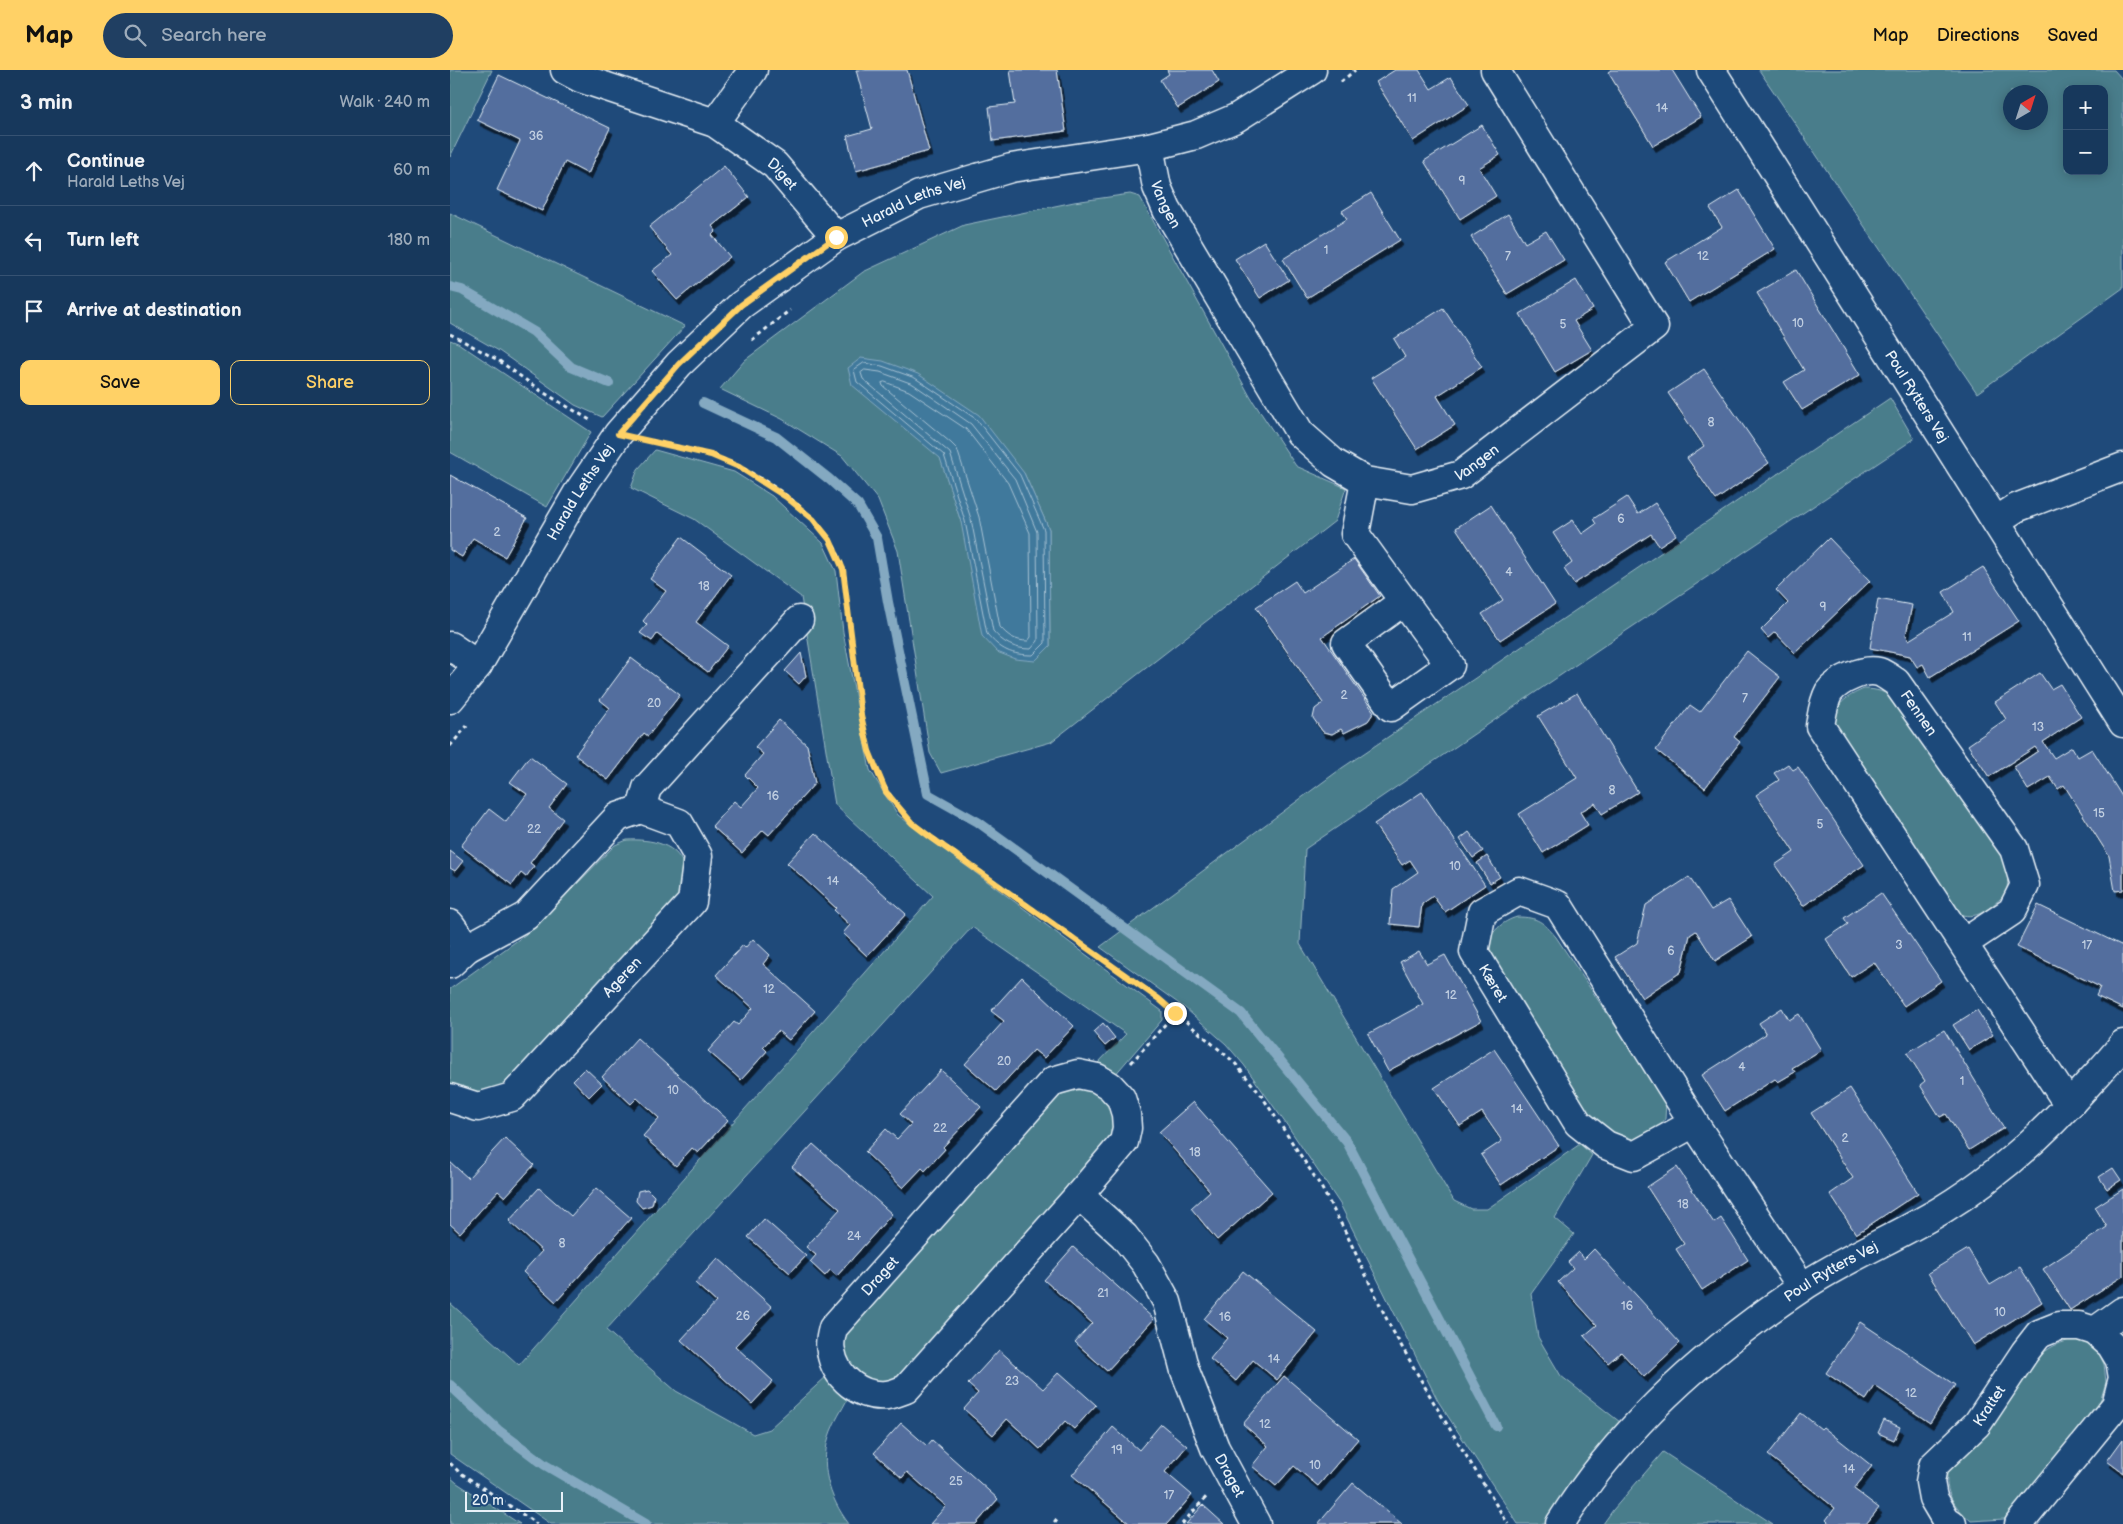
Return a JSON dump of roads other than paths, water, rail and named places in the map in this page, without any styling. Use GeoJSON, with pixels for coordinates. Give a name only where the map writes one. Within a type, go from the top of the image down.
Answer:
{"type":"FeatureCollection","features":[{"type":"Feature","properties":{"kind":"street","name":"Diget"},"geometry":{"type":"LineString","coordinates":[[565,70],[580,78],[715,123],[774,165],[836,237]]}},
{"type":"Feature","properties":{"kind":"street"},"geometry":{"type":"LineString","coordinates":[[715,123],[753,70]]}},
{"type":"Feature","properties":{"kind":"street","name":"Harald Leths Vej"},"geometry":{"type":"LineString","coordinates":[[450,699],[478,665],[577,494],[618,434],[679,364],[741,305],[836,237],[919,195],[1011,168],[1149,147],[1196,134],[1236,118],[1312,70]]}},
{"type":"Feature","properties":{"kind":"street","name":"Vangen"},"geometry":{"type":"LineString","coordinates":[[1149,147],[1157,187],[1167,210],[1300,432],[1334,463],[1365,481],[1412,489],[1461,475],[1654,327],[1495,70]]}},
{"type":"Feature","properties":{"kind":"street","name":"Poul Rytters Vej"},"geometry":{"type":"LineString","coordinates":[[1712,70],[2123,723]]}},
{"type":"Feature","properties":{"kind":"street"},"geometry":{"type":"LineString","coordinates":[[1996,521],[2016,508],[2123,467]]}},
{"type":"Feature","properties":{"kind":"street"},"geometry":{"type":"LineString","coordinates":[[1365,481],[1355,534],[1404,601]]}},
{"type":"Feature","properties":{"kind":"street"},"geometry":{"type":"LineString","coordinates":[[450,924],[458,956],[526,916],[618,817],[641,809],[647,788],[799,620]]}},
{"type":"Feature","properties":{"kind":"street"},"geometry":{"type":"LineString","coordinates":[[450,646],[478,665]]}},
{"type":"Feature","properties":{"kind":"street","name":"Fennen"},"geometry":{"type":"LineString","coordinates":[[1964,943],[2012,911],[2025,885],[2014,848],[1896,682],[1879,672],[1863,672],[1845,679],[1830,691],[1823,707],[1820,726],[2061,1093],[2071,1103]]}},
{"type":"Feature","properties":{"kind":"street","name":"Ageren"},"geometry":{"type":"LineString","coordinates":[[450,1098],[478,1107],[512,1097],[692,902],[698,856],[678,823],[641,809]]}},
{"type":"Feature","properties":{"kind":"street","name":"Kæret"},"geometry":{"type":"LineString","coordinates":[[1694,1123],[1634,1156],[1606,1145],[1578,1123],[1474,952],[1482,912],[1519,891],[1558,905],[1694,1123],[1802,1287]]}},
{"type":"Feature","properties":{"kind":"street","name":"Poul Rytters Vej"},"geometry":{"type":"LineString","coordinates":[[1560,1524],[1592,1478],[1648,1412],[1705,1359],[1802,1287],[1939,1212],[2011,1161],[2071,1103],[2123,1044]]}},
{"type":"Feature","properties":{"kind":"street","name":"Draget"},"geometry":{"type":"LineString","coordinates":[[1078,1074],[1097,1078],[1110,1086],[1121,1098],[1126,1114],[1127,1128],[1124,1142],[1079,1194],[906,1389],[888,1395],[874,1395],[862,1392],[846,1381],[835,1366],[831,1352],[833,1328],[1053,1081],[1078,1074]]}},
{"type":"Feature","properties":{"kind":"street","name":"Draget"},"geometry":{"type":"LineString","coordinates":[[1079,1194],[1124,1236],[1146,1264],[1167,1302],[1185,1370],[1215,1448],[1256,1524]]}},
{"type":"Feature","properties":{"kind":"street"},"geometry":{"type":"LineString","coordinates":[[2095,1332],[2123,1311]]}},
{"type":"Feature","properties":{"kind":"street","name":"Krattet"},"geometry":{"type":"LineString","coordinates":[[1952,1524],[1946,1520],[1933,1498],[1930,1482],[1933,1466],[1977,1424],[2039,1334],[2059,1326],[2079,1326],[2095,1332],[2111,1345],[2120,1360],[2123,1378],[2116,1405],[2019,1524]]}},
{"type":"Feature","properties":{"kind":"water"},"geometry":{"type":"Polygon","coordinates":[[[861,358],[883,361],[918,374],[979,415],[1024,473],[1049,529],[1050,646],[1035,661],[1015,659],[997,652],[982,636],[961,522],[940,458],[852,385],[848,368],[861,358]]]}},
{"type":"Feature","properties":{"kind":"waterway"},"geometry":{"type":"LineString","coordinates":[[450,287],[462,290],[534,332],[571,367],[609,383]]}},
{"type":"Feature","properties":{"kind":"waterway"},"geometry":{"type":"LineString","coordinates":[[703,403],[776,437],[829,479],[858,505],[877,538],[888,602],[928,794],[978,822],[1241,1013],[1347,1142],[1496,1426]]}},
{"type":"Feature","properties":{"kind":"waterway"},"geometry":{"type":"LineString","coordinates":[[450,1385],[498,1430],[545,1465],[646,1524]]}}]}
